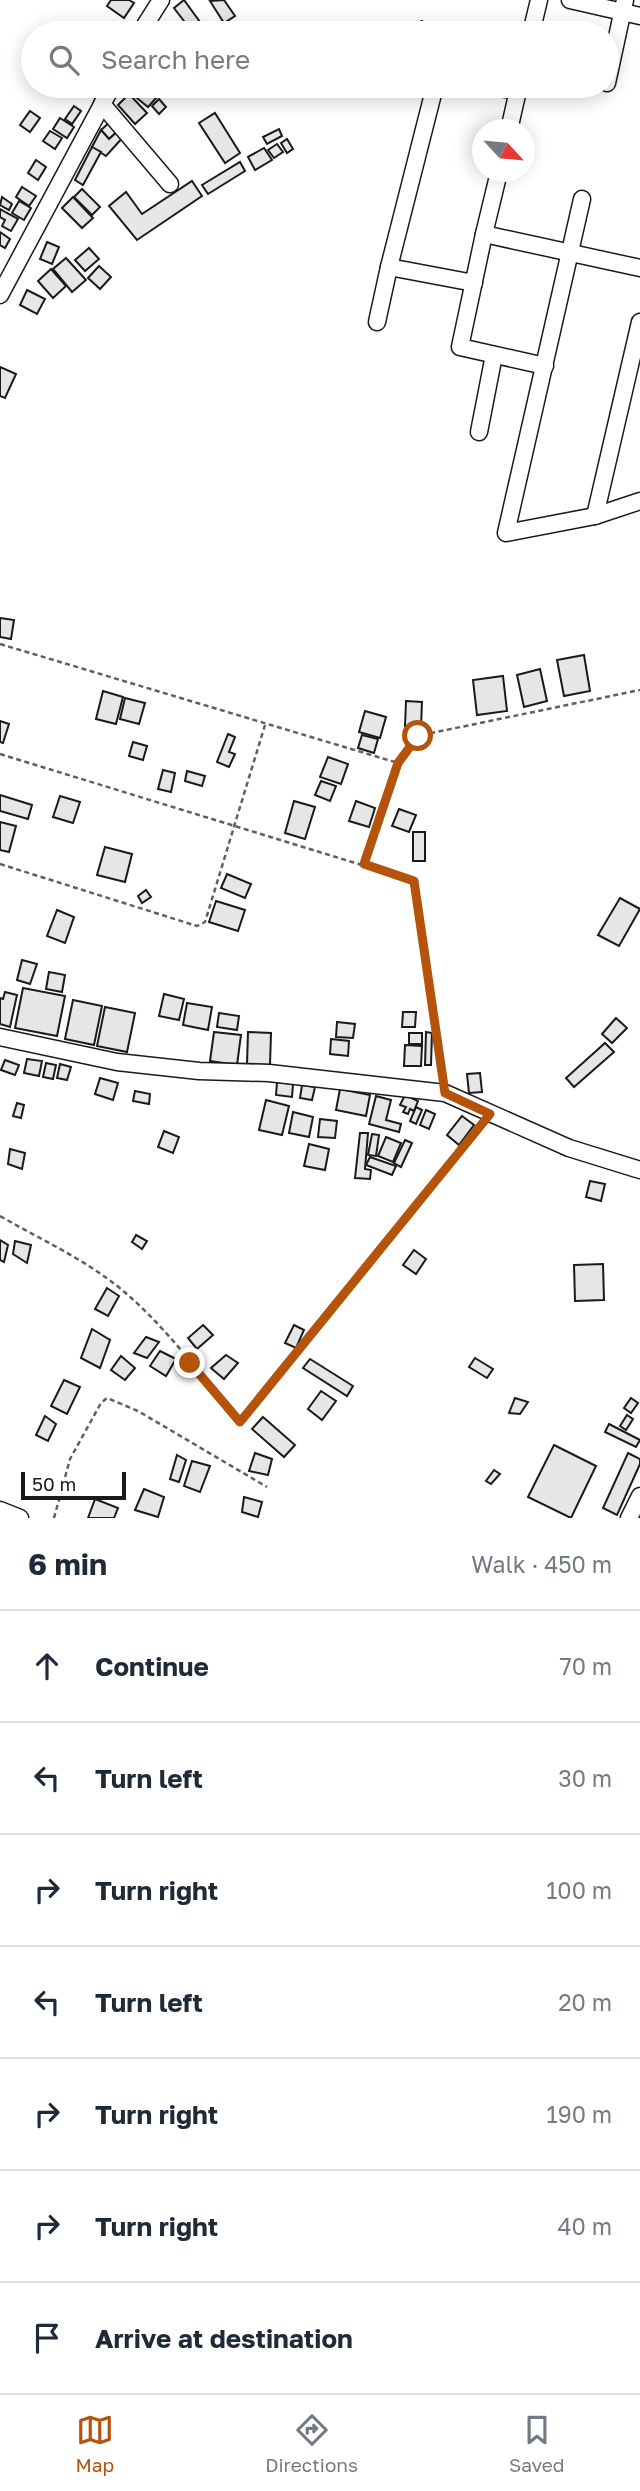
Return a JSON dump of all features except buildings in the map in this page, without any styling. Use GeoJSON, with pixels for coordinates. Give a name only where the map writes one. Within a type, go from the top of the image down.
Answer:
{"type":"FeatureCollection","features":[{"type":"Feature","properties":{"kind":"street"},"geometry":{"type":"LineString","coordinates":[[148,21],[161,0]]}},
{"type":"Feature","properties":{"kind":"street"},"geometry":{"type":"LineString","coordinates":[[534,21],[539,0]]}},
{"type":"Feature","properties":{"kind":"street"},"geometry":{"type":"LineString","coordinates":[[570,0],[624,6],[640,16]]}},
{"type":"Feature","properties":{"kind":"street"},"geometry":{"type":"LineString","coordinates":[[619,29],[624,6]]}},
{"type":"Feature","properties":{"kind":"street"},"geometry":{"type":"LineString","coordinates":[[0,295],[105,98]]}},
{"type":"Feature","properties":{"kind":"street"},"geometry":{"type":"LineString","coordinates":[[377,323],[432,98]]}},
{"type":"Feature","properties":{"kind":"street"},"geometry":{"type":"LineString","coordinates":[[511,119],[516,98]]}},
{"type":"Feature","properties":{"kind":"street"},"geometry":{"type":"LineString","coordinates":[[102,104],[170,184]]}},
{"type":"Feature","properties":{"kind":"street"},"geometry":{"type":"LineString","coordinates":[[497,182],[460,347],[545,366]]}},
{"type":"Feature","properties":{"kind":"street"},"geometry":{"type":"LineString","coordinates":[[582,199],[506,533],[595,516],[640,501]]}},
{"type":"Feature","properties":{"kind":"street"},"geometry":{"type":"LineString","coordinates":[[484,234],[640,268]]}},
{"type":"Feature","properties":{"kind":"street"},"geometry":{"type":"LineString","coordinates":[[389,267],[474,283]]}},
{"type":"Feature","properties":{"kind":"street"},"geometry":{"type":"LineString","coordinates":[[595,516],[640,322]]}},
{"type":"Feature","properties":{"kind":"street"},"geometry":{"type":"LineString","coordinates":[[479,432],[494,355]]}},
{"type":"Feature","properties":{"kind":"street"},"geometry":{"type":"LineString","coordinates":[[0,1037],[117,1062],[199,1071],[269,1073],[445,1093],[569,1148],[640,1170]]}},
{"type":"Feature","properties":{"kind":"street"},"geometry":{"type":"LineString","coordinates":[[629,1518],[640,1496]]}},
{"type":"Feature","properties":{"kind":"street"},"geometry":{"type":"LineString","coordinates":[[0,1510],[20,1518]]}},
{"type":"Feature","properties":{"kind":"path"},"geometry":{"type":"LineString","coordinates":[[0,644],[398,763]]}},
{"type":"Feature","properties":{"kind":"path"},"geometry":{"type":"LineString","coordinates":[[364,864],[398,763],[418,736],[640,690]]}},
{"type":"Feature","properties":{"kind":"path"},"geometry":{"type":"LineString","coordinates":[[0,864],[197,926],[205,922],[265,725]]}},
{"type":"Feature","properties":{"kind":"path"},"geometry":{"type":"LineString","coordinates":[[0,754],[414,881],[445,1093]]}},
{"type":"Feature","properties":{"kind":"path"},"geometry":{"type":"LineString","coordinates":[[0,1216],[66,1250],[114,1283],[140,1306],[240,1422],[490,1114]]}},
{"type":"Feature","properties":{"kind":"path"},"geometry":{"type":"LineString","coordinates":[[54,1518],[70,1459],[101,1403],[107,1398],[138,1411],[267,1487]]}},
{"type":"Feature","properties":{"kind":"route"},"geometry":{"type":"LineString","coordinates":[[190,1363],[240,1422],[490,1114],[445,1093],[414,881],[364,864],[398,763],[418,736]]}}]}
